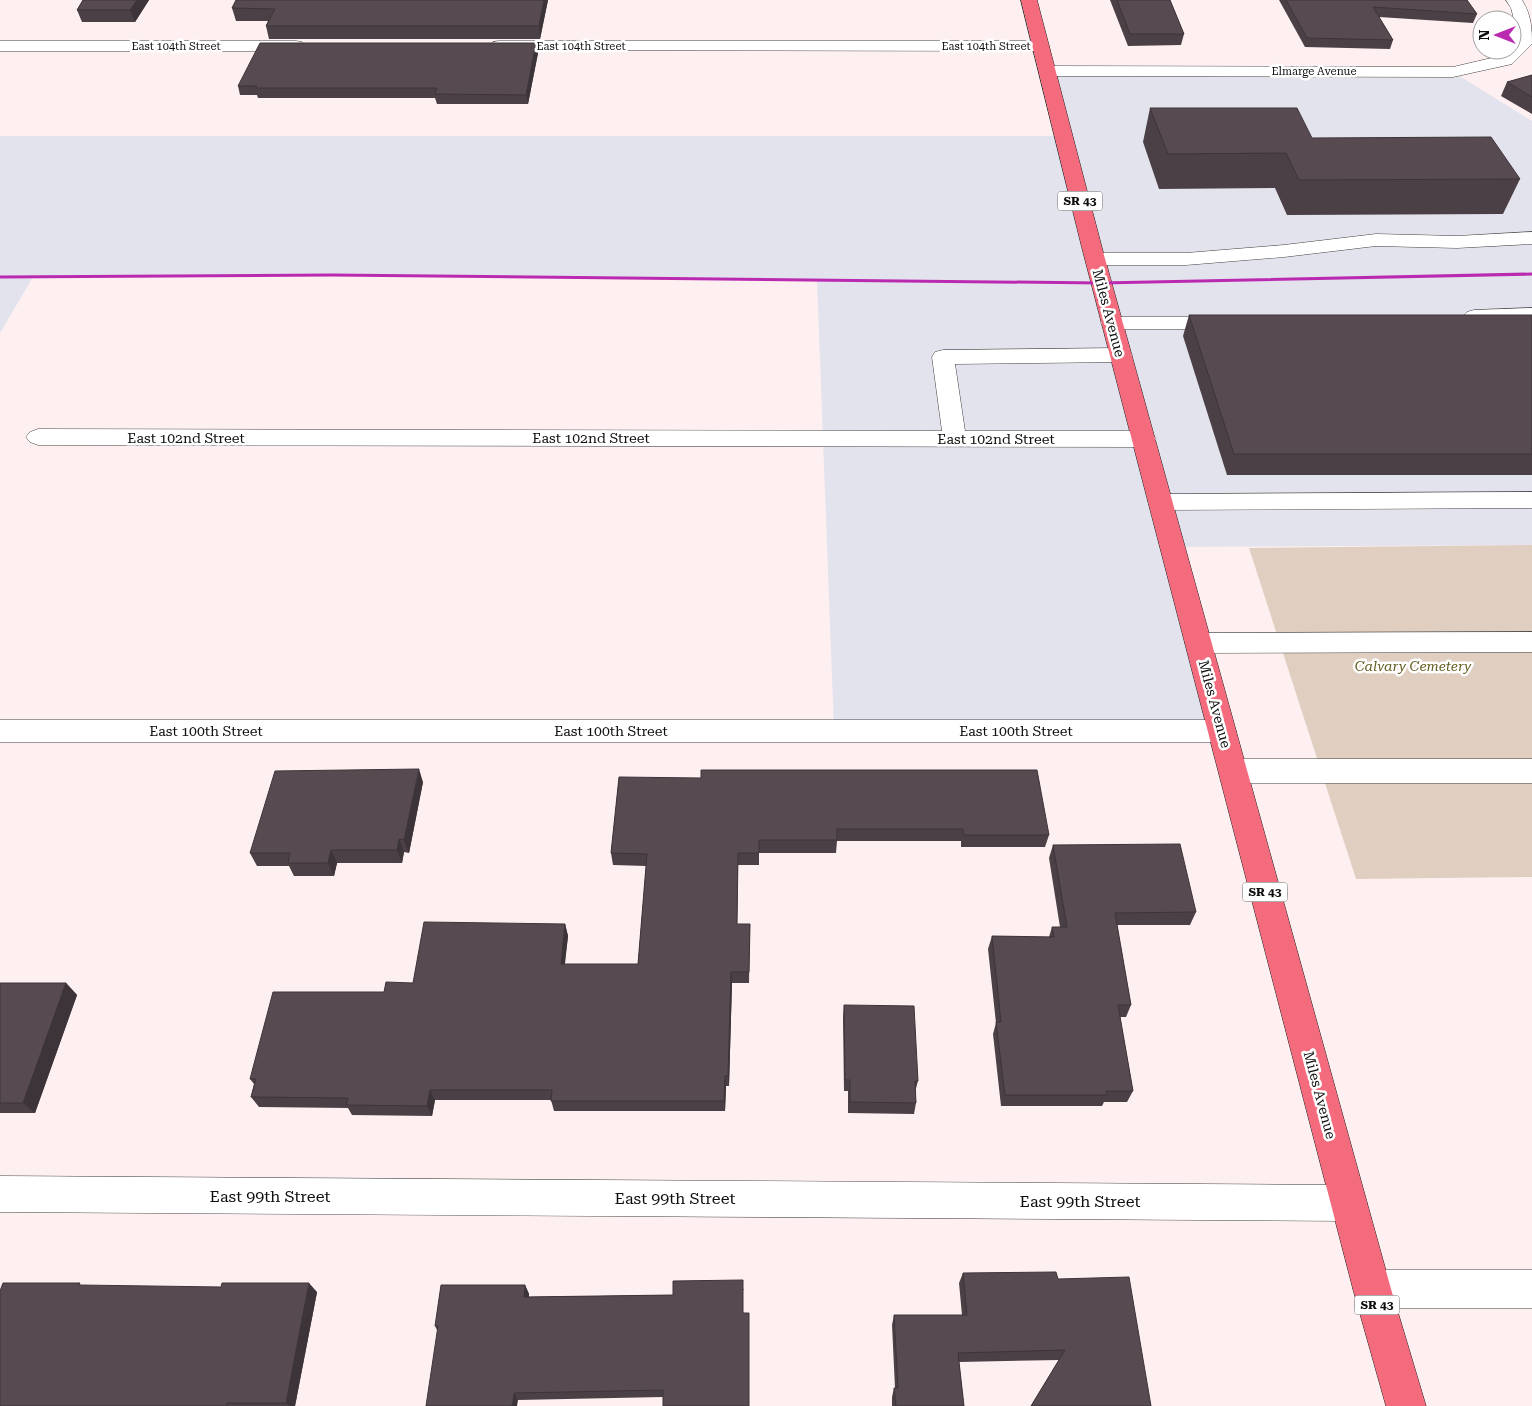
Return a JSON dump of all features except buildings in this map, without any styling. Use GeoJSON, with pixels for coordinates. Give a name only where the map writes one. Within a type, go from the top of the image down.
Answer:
{"type":"FeatureCollection","features":[{"type":"Feature","properties":{"kind":"main road","name":"Miles Avenue"},"geometry":{"type":"LineString","coordinates":[[1029,0],[1112,323],[1372,1289],[1406,1406]]}},
{"type":"Feature","properties":{"kind":"street","name":"Elmarge Avenue"},"geometry":{"type":"LineString","coordinates":[[1048,71],[1452,72],[1506,60],[1528,38],[1520,8],[1514,0]]}},
{"type":"Feature","properties":{"kind":"street","name":"East 104th Street"},"geometry":{"type":"LineString","coordinates":[[0,46],[307,46]]}},
{"type":"Feature","properties":{"kind":"street","name":"East 104th Street"},"geometry":{"type":"LineString","coordinates":[[486,46],[1041,46]]}},
{"type":"Feature","properties":{"kind":"street"},"geometry":{"type":"LineString","coordinates":[[1095,259],[1186,259],[1284,251],[1376,240],[1457,242],[1532,238]]}},
{"type":"Feature","properties":{"kind":"street"},"geometry":{"type":"LineString","coordinates":[[1457,316],[1532,314]]}},
{"type":"Feature","properties":{"kind":"street"},"geometry":{"type":"LineString","coordinates":[[1112,323],[1247,322]]}},
{"type":"Feature","properties":{"kind":"street"},"geometry":{"type":"LineString","coordinates":[[955,439],[943,357],[1121,355]]}},
{"type":"Feature","properties":{"kind":"street","name":"East 102nd Street"},"geometry":{"type":"LineString","coordinates":[[38,437],[1144,439]]}},
{"type":"Feature","properties":{"kind":"street"},"geometry":{"type":"LineString","coordinates":[[1160,502],[1532,500]]}},
{"type":"Feature","properties":{"kind":"street"},"geometry":{"type":"LineString","coordinates":[[1198,643],[1532,642]]}},
{"type":"Feature","properties":{"kind":"street","name":"East 100th Street"},"geometry":{"type":"LineString","coordinates":[[0,731],[1222,731]]}},
{"type":"Feature","properties":{"kind":"street"},"geometry":{"type":"LineString","coordinates":[[1233,771],[1532,771]]}},
{"type":"Feature","properties":{"kind":"street","name":"East 99th Street"},"geometry":{"type":"LineString","coordinates":[[0,1194],[1349,1203]]}},
{"type":"Feature","properties":{"kind":"street"},"geometry":{"type":"LineString","coordinates":[[1372,1289],[1532,1289]]}},
{"type":"Feature","properties":{"kind":"shaded area"},"geometry":{"type":"Polygon","coordinates":[[[1048,71],[1453,72],[1532,121],[1532,545],[1173,547],[1222,731],[834,731],[817,280],[332,275],[33,277],[0,333],[0,136],[1064,136],[1048,71]]]}},
{"type":"Feature","properties":{"kind":"green space","name":"Calvary Cemetery"},"geometry":{"type":"Polygon","coordinates":[[[1532,545],[1532,877],[1356,879],[1249,548],[1532,545]]]}},
{"type":"Feature","properties":{"kind":"railway"},"geometry":{"type":"LineString","coordinates":[[0,277],[332,275],[1101,283],[1532,274]]}}]}
